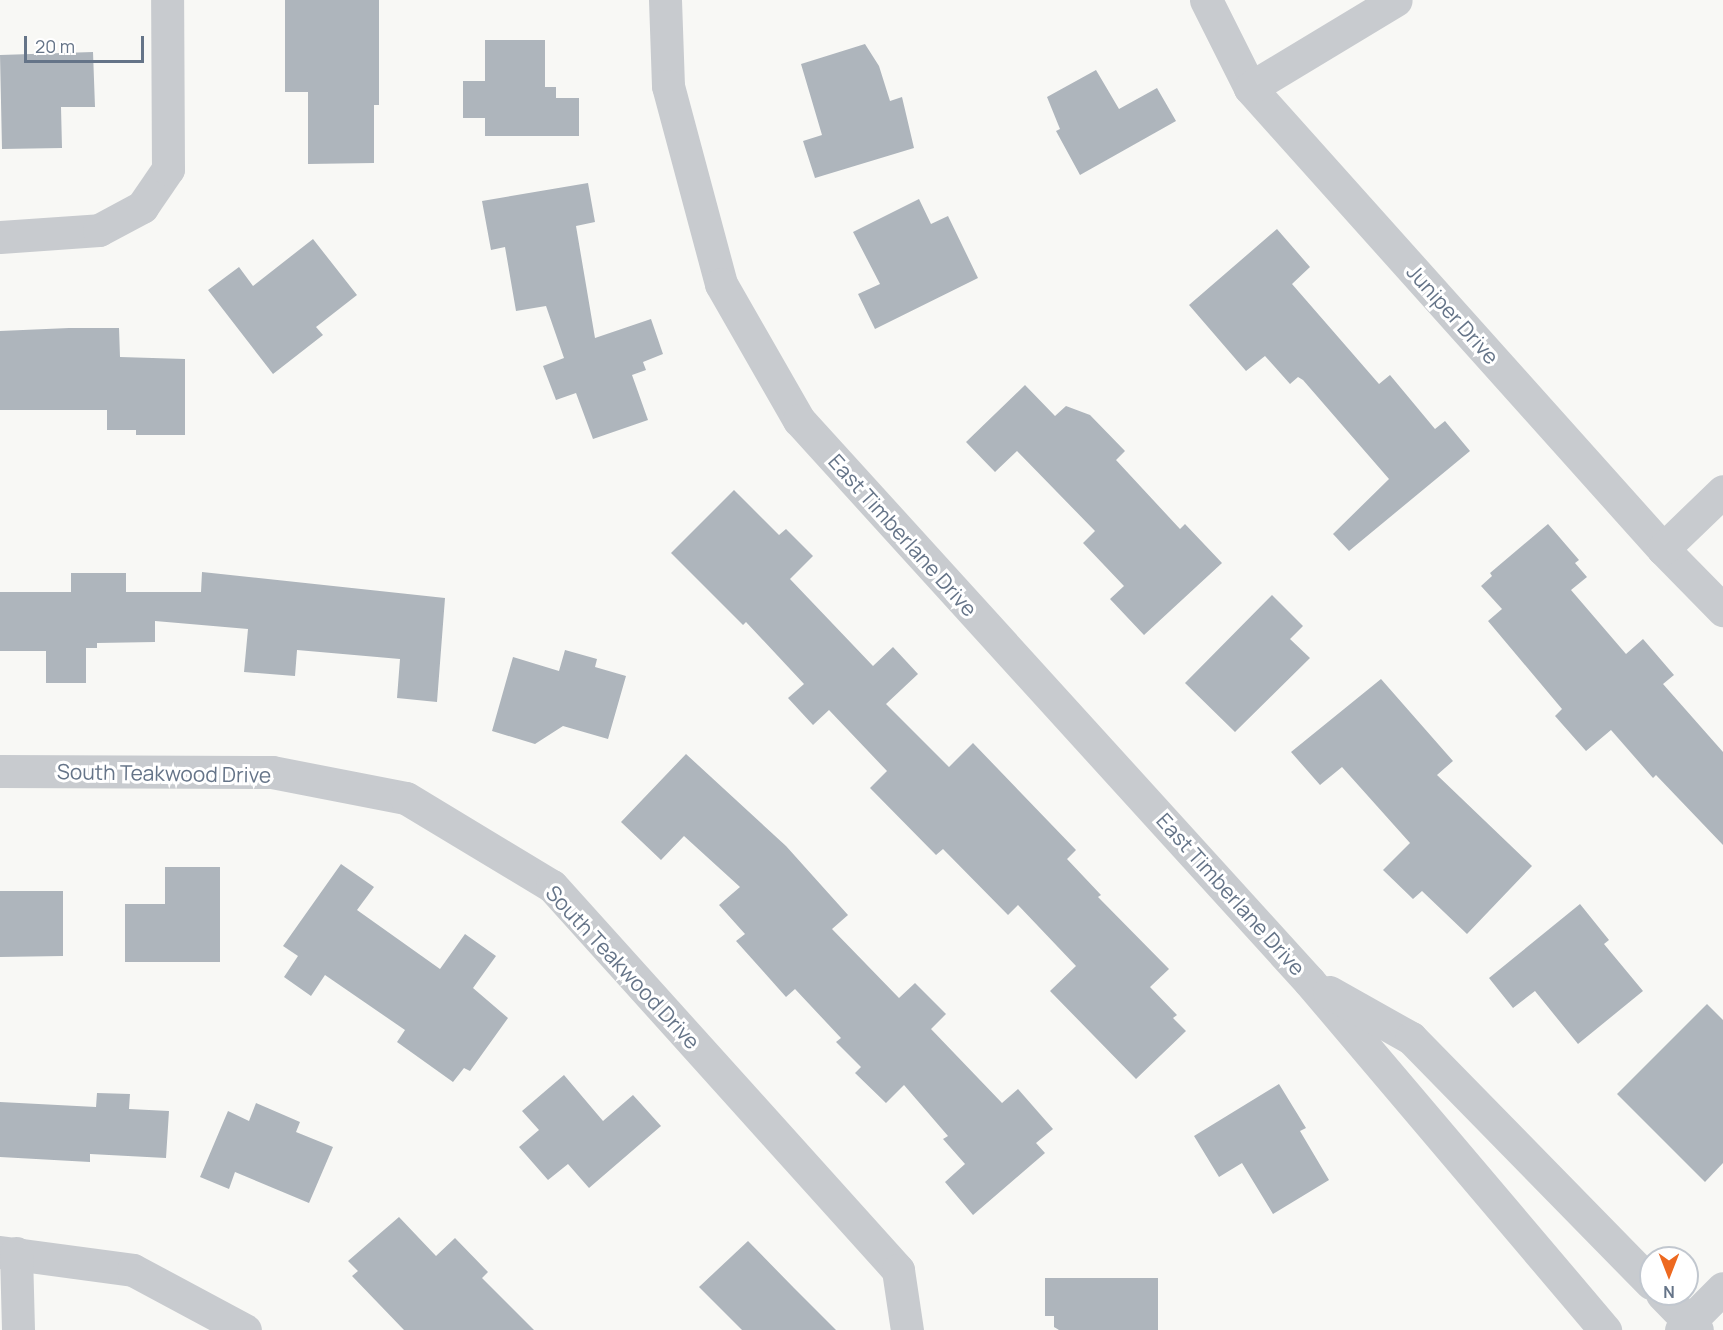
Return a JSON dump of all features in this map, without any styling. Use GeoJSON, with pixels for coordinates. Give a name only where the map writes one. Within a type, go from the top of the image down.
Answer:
{"type":"FeatureCollection","features":[{"type":"Feature","properties":{"kind":"street"},"geometry":{"type":"LineString","coordinates":[[0,237],[99,230],[142,207],[168,169],[167,0]]}},
{"type":"Feature","properties":{"kind":"street","name":"East Timberlane Drive"},"geometry":{"type":"LineString","coordinates":[[665,0],[668,86],[721,284],[799,420],[1309,981],[1605,1330]]}},
{"type":"Feature","properties":{"kind":"street","name":"Juniper Drive"},"geometry":{"type":"LineString","coordinates":[[1206,0],[1251,88],[1663,549],[1723,610]]}},
{"type":"Feature","properties":{"kind":"street"},"geometry":{"type":"LineString","coordinates":[[1251,88],[1396,0]]}},
{"type":"Feature","properties":{"kind":"street"},"geometry":{"type":"LineString","coordinates":[[1663,549],[1723,491]]}},
{"type":"Feature","properties":{"kind":"street","name":"South Teakwood Drive"},"geometry":{"type":"LineString","coordinates":[[0,771],[272,772],[406,798],[552,886],[898,1270],[907,1330]]}},
{"type":"Feature","properties":{"kind":"street","name":"East Timberlane Drive"},"geometry":{"type":"LineString","coordinates":[[1309,981],[1411,1038],[1639,1271]]}},
{"type":"Feature","properties":{"kind":"street"},"geometry":{"type":"LineString","coordinates":[[18,1330],[8,1253],[134,1270],[245,1330]]}},
{"type":"Feature","properties":{"kind":"street"},"geometry":{"type":"LineString","coordinates":[[1672,1306],[1689,1327],[1723,1288]]}},
{"type":"Feature","properties":{"kind":"building"},"geometry":{"type":"Polygon","coordinates":[[[285,0],[379,0],[379,105],[374,105],[374,163],[308,164],[308,92],[285,92],[285,0]]]}},
{"type":"Feature","properties":{"kind":"building"},"geometry":{"type":"Polygon","coordinates":[[[485,40],[545,40],[545,87],[556,87],[556,98],[579,98],[579,136],[485,136],[485,118],[463,118],[463,81],[485,81],[485,40]]]}},
{"type":"Feature","properties":{"kind":"building"},"geometry":{"type":"Polygon","coordinates":[[[865,44],[879,66],[890,101],[902,97],[914,148],[815,178],[803,141],[822,135],[801,64],[865,44]]]}},
{"type":"Feature","properties":{"kind":"building"},"geometry":{"type":"Polygon","coordinates":[[[93,52],[95,107],[61,107],[62,148],[2,149],[0,55],[93,52]]]}},
{"type":"Feature","properties":{"kind":"building"},"geometry":{"type":"Polygon","coordinates":[[[1096,70],[1119,109],[1157,88],[1176,121],[1080,175],[1056,131],[1060,129],[1047,97],[1096,70]]]}},
{"type":"Feature","properties":{"kind":"building"},"geometry":{"type":"Polygon","coordinates":[[[588,183],[595,222],[576,226],[595,338],[651,319],[663,354],[643,362],[646,370],[632,375],[648,420],[593,439],[576,393],[556,400],[543,366],[564,358],[546,306],[516,311],[505,247],[491,250],[482,201],[588,183]]]}},
{"type":"Feature","properties":{"kind":"building"},"geometry":{"type":"Polygon","coordinates":[[[919,199],[931,224],[948,216],[978,278],[875,329],[858,294],[880,284],[853,232],[919,199]]]}},
{"type":"Feature","properties":{"kind":"building"},"geometry":{"type":"Polygon","coordinates":[[[1277,229],[1310,267],[1292,284],[1379,384],[1390,375],[1435,429],[1445,421],[1470,451],[1349,551],[1333,534],[1389,479],[1303,380],[1298,377],[1290,384],[1265,356],[1246,371],[1189,305],[1277,229]]]}},
{"type":"Feature","properties":{"kind":"building"},"geometry":{"type":"Polygon","coordinates":[[[313,239],[357,295],[316,327],[323,335],[273,374],[208,290],[239,267],[253,286],[313,239]]]}},
{"type":"Feature","properties":{"kind":"building"},"geometry":{"type":"Polygon","coordinates":[[[119,328],[120,357],[185,359],[185,435],[136,435],[136,430],[107,430],[107,410],[0,410],[0,331],[119,328]]]}},
{"type":"Feature","properties":{"kind":"building"},"geometry":{"type":"Polygon","coordinates":[[[1025,385],[1055,416],[1066,406],[1090,415],[1125,451],[1116,460],[1180,529],[1185,524],[1222,563],[1144,635],[1110,599],[1124,586],[1083,543],[1095,531],[1017,451],[995,472],[966,442],[1025,385]]]}},
{"type":"Feature","properties":{"kind":"building"},"geometry":{"type":"Polygon","coordinates":[[[734,490],[779,535],[786,529],[813,556],[790,579],[873,666],[893,647],[918,674],[886,704],[949,767],[973,743],[1076,850],[1067,859],[1101,895],[1098,897],[1169,969],[1150,987],[1177,1015],[1173,1018],[1186,1031],[1136,1079],[1050,991],[1076,966],[1018,905],[1008,915],[943,849],[936,855],[870,788],[887,771],[829,710],[813,725],[788,698],[804,684],[746,622],[743,625],[671,553],[734,490]]]}},
{"type":"Feature","properties":{"kind":"building"},"geometry":{"type":"Polygon","coordinates":[[[1548,524],[1579,560],[1575,563],[1587,577],[1571,590],[1626,654],[1643,639],[1674,675],[1663,684],[1723,752],[1723,845],[1656,775],[1653,778],[1611,730],[1586,751],[1555,716],[1562,709],[1488,621],[1502,609],[1481,586],[1492,576],[1490,573],[1548,524]]]}},
{"type":"Feature","properties":{"kind":"building"},"geometry":{"type":"Polygon","coordinates":[[[202,572],[445,598],[437,702],[397,698],[400,659],[297,650],[295,676],[244,672],[248,629],[155,621],[155,642],[97,643],[97,648],[86,648],[86,683],[46,683],[46,651],[0,651],[0,592],[71,592],[71,573],[126,573],[126,592],[201,592],[202,572]]]}},
{"type":"Feature","properties":{"kind":"building"},"geometry":{"type":"Polygon","coordinates":[[[1272,595],[1303,626],[1290,639],[1310,658],[1235,732],[1185,683],[1272,595]]]}},
{"type":"Feature","properties":{"kind":"building"},"geometry":{"type":"Polygon","coordinates":[[[565,650],[597,659],[595,667],[626,676],[608,739],[563,726],[535,744],[492,731],[513,657],[559,671],[565,650]]]}},
{"type":"Feature","properties":{"kind":"building"},"geometry":{"type":"Polygon","coordinates":[[[1381,679],[1453,761],[1437,775],[1532,866],[1467,934],[1422,891],[1413,899],[1383,870],[1410,843],[1342,767],[1320,785],[1291,752],[1381,679]]]}},
{"type":"Feature","properties":{"kind":"building"},"geometry":{"type":"Polygon","coordinates":[[[686,754],[786,846],[848,915],[832,929],[899,998],[915,983],[946,1014],[931,1029],[1002,1103],[1018,1089],[1053,1129],[1036,1143],[1045,1153],[973,1215],[945,1182],[965,1164],[943,1139],[948,1136],[904,1085],[886,1103],[855,1073],[861,1067],[836,1042],[841,1038],[795,989],[786,997],[736,941],[745,934],[719,905],[740,887],[684,836],[661,860],[621,822],[686,754]]]}},
{"type":"Feature","properties":{"kind":"building"},"geometry":{"type":"Polygon","coordinates":[[[341,864],[374,887],[357,910],[440,969],[465,934],[496,956],[473,988],[508,1018],[470,1071],[464,1068],[453,1082],[397,1042],[405,1030],[325,975],[311,996],[284,977],[298,956],[283,946],[341,864]]]}},
{"type":"Feature","properties":{"kind":"building"},"geometry":{"type":"Polygon","coordinates":[[[165,867],[220,867],[220,962],[125,962],[125,904],[165,904],[165,867]]]}},
{"type":"Feature","properties":{"kind":"building"},"geometry":{"type":"Polygon","coordinates":[[[0,891],[63,891],[63,956],[0,957],[0,891]]]}},
{"type":"Feature","properties":{"kind":"building"},"geometry":{"type":"Polygon","coordinates":[[[1580,904],[1609,940],[1604,944],[1643,991],[1578,1044],[1535,991],[1513,1008],[1489,978],[1580,904]]]}},
{"type":"Feature","properties":{"kind":"building"},"geometry":{"type":"Polygon","coordinates":[[[1707,1004],[1723,1020],[1723,1163],[1705,1182],[1617,1094],[1707,1004]]]}},
{"type":"Feature","properties":{"kind":"building"},"geometry":{"type":"Polygon","coordinates":[[[564,1075],[603,1121],[633,1095],[661,1126],[589,1188],[568,1164],[548,1180],[519,1147],[539,1130],[522,1111],[564,1075]]]}},
{"type":"Feature","properties":{"kind":"building"},"geometry":{"type":"Polygon","coordinates":[[[1279,1084],[1306,1128],[1300,1131],[1329,1180],[1273,1214],[1242,1163],[1219,1177],[1194,1136],[1279,1084]]]}},
{"type":"Feature","properties":{"kind":"building"},"geometry":{"type":"Polygon","coordinates":[[[97,1093],[130,1094],[129,1109],[169,1111],[166,1158],[90,1154],[90,1162],[0,1157],[0,1102],[96,1107],[97,1093]]]}},
{"type":"Feature","properties":{"kind":"building"},"geometry":{"type":"Polygon","coordinates":[[[256,1103],[300,1122],[296,1132],[333,1147],[309,1203],[235,1172],[229,1189],[200,1177],[228,1111],[249,1121],[256,1103]]]}},
{"type":"Feature","properties":{"kind":"building"},"geometry":{"type":"Polygon","coordinates":[[[399,1217],[436,1256],[455,1238],[488,1272],[482,1278],[534,1330],[404,1330],[352,1276],[358,1271],[348,1261],[399,1217]]]}},
{"type":"Feature","properties":{"kind":"building"},"geometry":{"type":"Polygon","coordinates":[[[748,1241],[836,1330],[742,1330],[699,1287],[748,1241]]]}},
{"type":"Feature","properties":{"kind":"building"},"geometry":{"type":"Polygon","coordinates":[[[1045,1278],[1158,1278],[1158,1330],[1059,1330],[1054,1327],[1054,1316],[1045,1316],[1045,1278]]]}}]}
